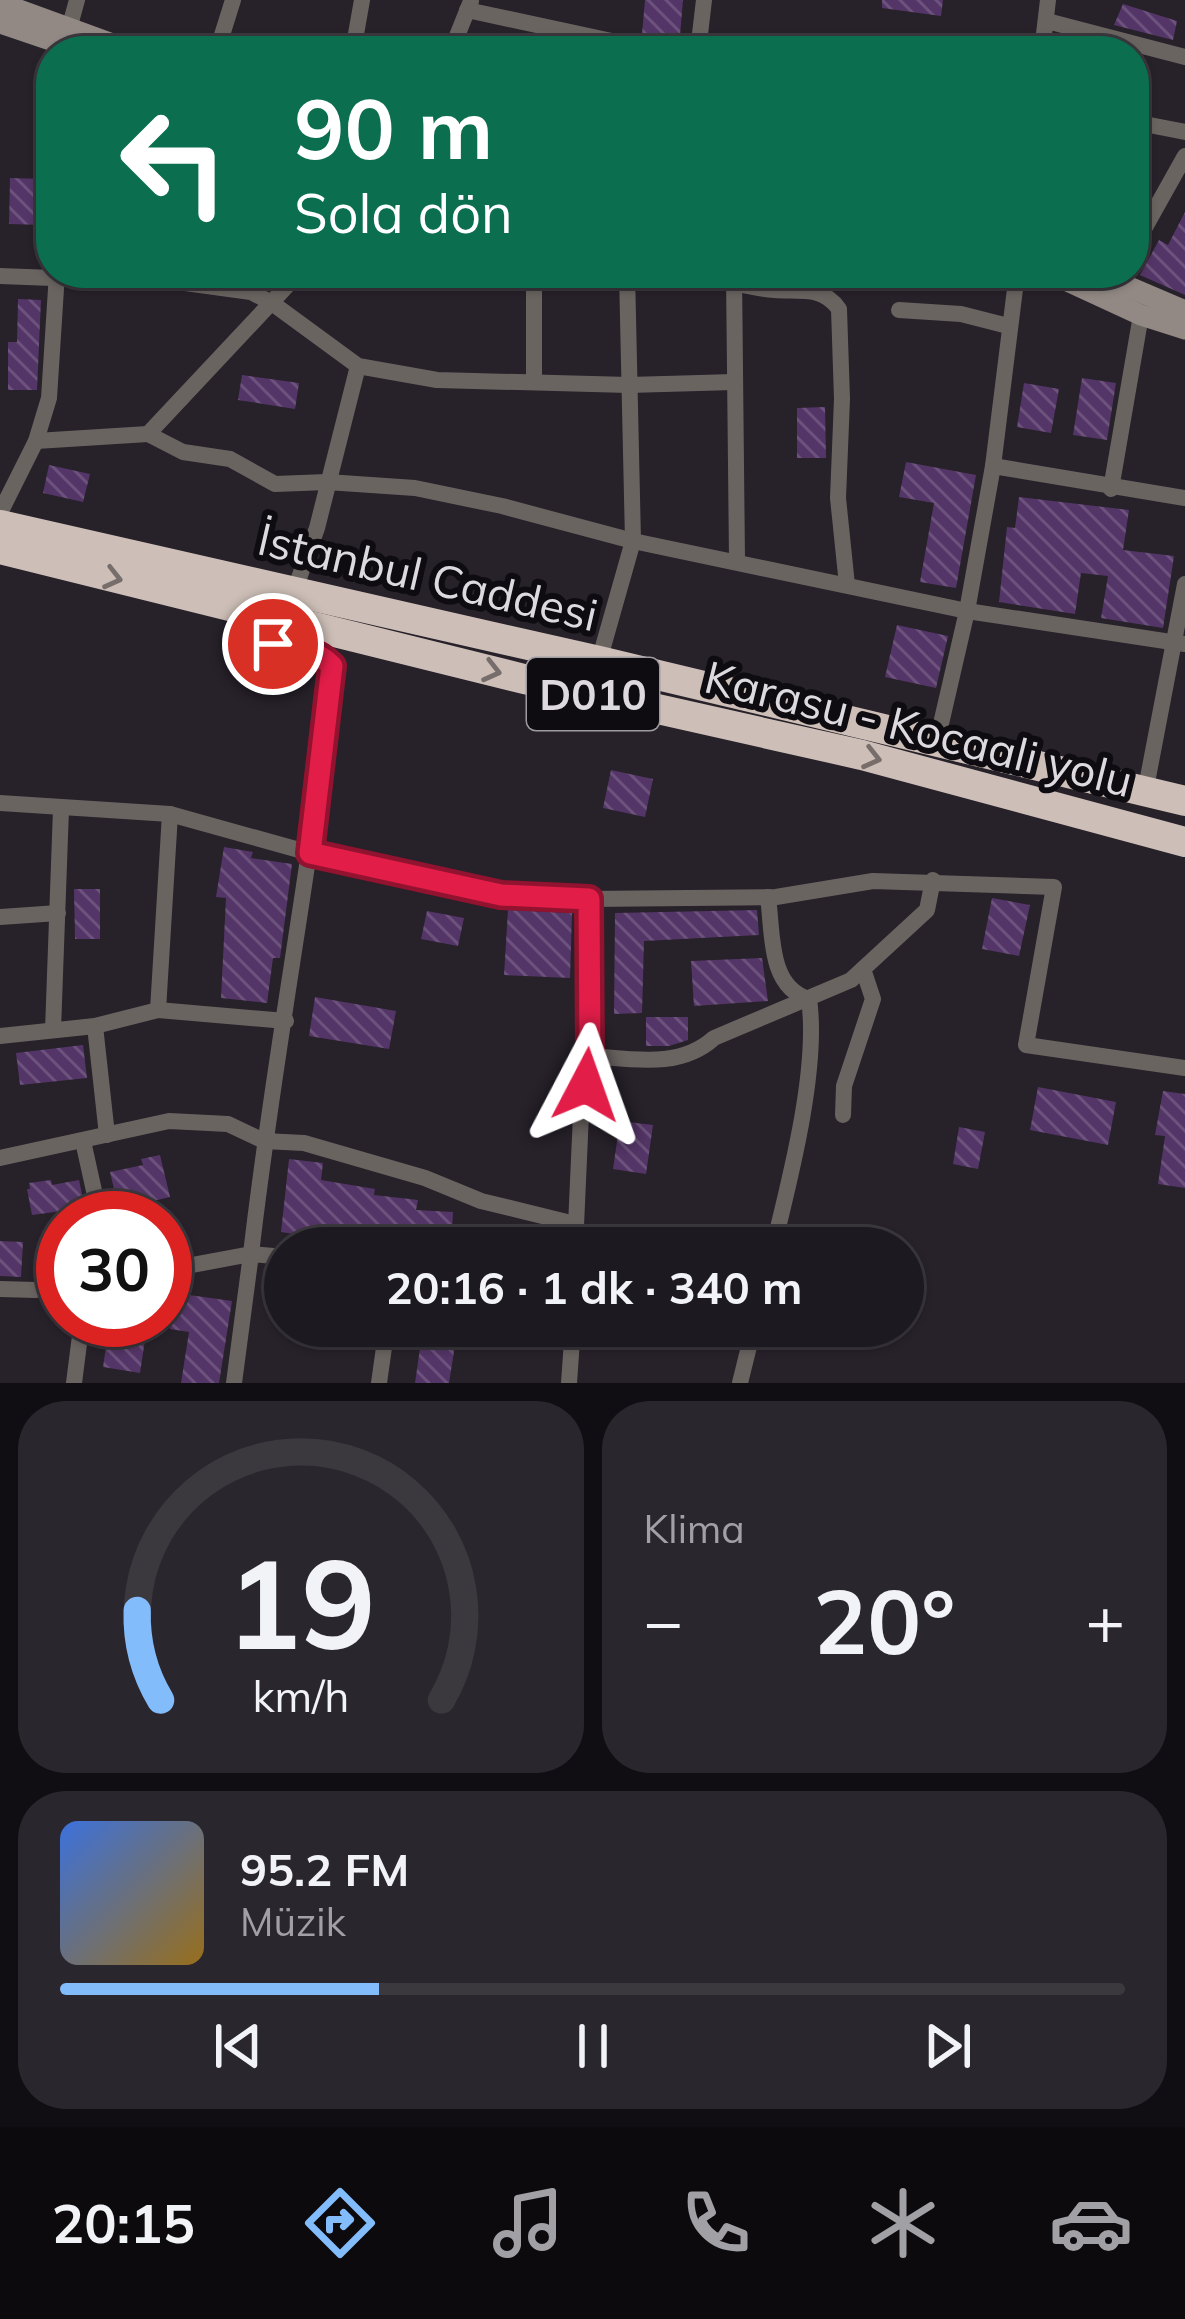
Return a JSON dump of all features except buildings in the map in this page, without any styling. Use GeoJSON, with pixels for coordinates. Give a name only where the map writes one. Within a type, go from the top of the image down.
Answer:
{"type":"FeatureCollection","features":[{"type":"Feature","properties":{"kind":"highway","name":"İstanbul Caddesi"},"geometry":{"type":"LineString","coordinates":[[0,525],[1185,802]]}},
{"type":"Feature","properties":{"kind":"highway","name":"Karasu - Kocaali yolu"},"geometry":{"type":"LineString","coordinates":[[0,549],[524,679],[862,755],[1185,842]]}},
{"type":"Feature","properties":{"kind":"main road"},"geometry":{"type":"LineString","coordinates":[[0,3],[56,36]]}},
{"type":"Feature","properties":{"kind":"main road"},"geometry":{"type":"LineString","coordinates":[[0,23],[43,36]]}},
{"type":"Feature","properties":{"kind":"main road"},"geometry":{"type":"LineString","coordinates":[[1115,288],[1141,315],[1185,329]]}},
{"type":"Feature","properties":{"kind":"main road"},"geometry":{"type":"LineString","coordinates":[[1126,288],[1185,311]]}},
{"type":"Feature","properties":{"kind":"street"},"geometry":{"type":"LineString","coordinates":[[71,36],[77,0]]}},
{"type":"Feature","properties":{"kind":"street"},"geometry":{"type":"LineString","coordinates":[[222,36],[233,0]]}},
{"type":"Feature","properties":{"kind":"street"},"geometry":{"type":"LineString","coordinates":[[355,36],[362,0]]}},
{"type":"Feature","properties":{"kind":"street"},"geometry":{"type":"LineString","coordinates":[[700,36],[704,0]]}},
{"type":"Feature","properties":{"kind":"street"},"geometry":{"type":"LineString","coordinates":[[1045,36],[1048,0]]}},
{"type":"Feature","properties":{"kind":"street"},"geometry":{"type":"LineString","coordinates":[[457,36],[470,5],[597,36]]}},
{"type":"Feature","properties":{"kind":"street"},"geometry":{"type":"LineString","coordinates":[[1048,21],[1105,36]]}},
{"type":"Feature","properties":{"kind":"street"},"geometry":{"type":"LineString","coordinates":[[1149,48],[1185,57]]}},
{"type":"Feature","properties":{"kind":"street"},"geometry":{"type":"LineString","coordinates":[[1149,125],[1185,132]]}},
{"type":"Feature","properties":{"kind":"street"},"geometry":{"type":"LineString","coordinates":[[1149,220],[1185,156]]}},
{"type":"Feature","properties":{"kind":"street"},"geometry":{"type":"LineString","coordinates":[[0,276],[36,276]]}},
{"type":"Feature","properties":{"kind":"street"},"geometry":{"type":"LineString","coordinates":[[0,513],[36,441],[49,398],[56,288]]}},
{"type":"Feature","properties":{"kind":"street"},"geometry":{"type":"LineString","coordinates":[[222,288],[251,292],[272,302],[358,366],[437,380],[629,385],[734,382]]}},
{"type":"Feature","properties":{"kind":"street"},"geometry":{"type":"LineString","coordinates":[[250,288],[251,292]]}},
{"type":"Feature","properties":{"kind":"street"},"geometry":{"type":"LineString","coordinates":[[148,434],[285,288]]}},
{"type":"Feature","properties":{"kind":"street"},"geometry":{"type":"LineString","coordinates":[[534,288],[534,382]]}},
{"type":"Feature","properties":{"kind":"street"},"geometry":{"type":"LineString","coordinates":[[599,662],[633,541],[627,288]]}},
{"type":"Feature","properties":{"kind":"street"},"geometry":{"type":"LineString","coordinates":[[733,288],[737,560]]}},
{"type":"Feature","properties":{"kind":"street"},"geometry":{"type":"LineString","coordinates":[[769,288],[810,289],[839,309],[838,499],[847,585]]}},
{"type":"Feature","properties":{"kind":"street"},"geometry":{"type":"LineString","coordinates":[[937,741],[968,611],[993,466],[1014,288]]}},
{"type":"Feature","properties":{"kind":"street"},"geometry":{"type":"LineString","coordinates":[[899,310],[961,314],[1008,326]]}},
{"type":"Feature","properties":{"kind":"street"},"geometry":{"type":"LineString","coordinates":[[1111,489],[1141,315]]}},
{"type":"Feature","properties":{"kind":"street"},"geometry":{"type":"LineString","coordinates":[[294,592],[317,528],[358,366]]}},
{"type":"Feature","properties":{"kind":"street"},"geometry":{"type":"LineString","coordinates":[[36,441],[148,434],[183,452],[230,459],[275,484],[416,488],[633,541],[968,611],[1180,643]]}},
{"type":"Feature","properties":{"kind":"street"},"geometry":{"type":"LineString","coordinates":[[993,466],[1185,498]]}},
{"type":"Feature","properties":{"kind":"street"},"geometry":{"type":"LineString","coordinates":[[1145,793],[1180,643],[1185,584]]}},
{"type":"Feature","properties":{"kind":"street"},"geometry":{"type":"LineString","coordinates":[[234,608],[243,638],[303,649],[332,666],[234,1383]]}},
{"type":"Feature","properties":{"kind":"street"},"geometry":{"type":"LineString","coordinates":[[0,803],[170,814],[310,853],[501,895],[768,897],[873,881],[933,880],[1054,887],[1026,1045],[1185,1068]]}},
{"type":"Feature","properties":{"kind":"street"},"geometry":{"type":"LineString","coordinates":[[53,1030],[61,809]]}},
{"type":"Feature","properties":{"kind":"street"},"geometry":{"type":"LineString","coordinates":[[158,1010],[170,814]]}},
{"type":"Feature","properties":{"kind":"street"},"geometry":{"type":"LineString","coordinates":[[590,1056],[682,1059],[714,1038],[851,980],[927,910],[933,880]]}},
{"type":"Feature","properties":{"kind":"street"},"geometry":{"type":"LineString","coordinates":[[768,897],[780,977],[787,989],[809,999]]}},
{"type":"Feature","properties":{"kind":"street"},"geometry":{"type":"LineString","coordinates":[[0,1158],[169,1120],[228,1124],[264,1141],[304,1143],[425,1178],[481,1201],[575,1224],[581,1114],[590,1056],[589,899]]}},
{"type":"Feature","properties":{"kind":"street"},"geometry":{"type":"LineString","coordinates":[[0,917],[58,913]]}},
{"type":"Feature","properties":{"kind":"street"},"geometry":{"type":"LineString","coordinates":[[843,1115],[844,1086],[873,999],[862,969]]}},
{"type":"Feature","properties":{"kind":"street"},"geometry":{"type":"LineString","coordinates":[[777,1227],[807,1078],[809,999]]}},
{"type":"Feature","properties":{"kind":"street"},"geometry":{"type":"LineString","coordinates":[[0,1036],[95,1026],[158,1010],[286,1022]]}},
{"type":"Feature","properties":{"kind":"street"},"geometry":{"type":"LineString","coordinates":[[95,1026],[106,1135]]}},
{"type":"Feature","properties":{"kind":"street"},"geometry":{"type":"LineString","coordinates":[[83,1141],[94,1191]]}},
{"type":"Feature","properties":{"kind":"street"},"geometry":{"type":"LineString","coordinates":[[192,1265],[264,1255]]}},
{"type":"Feature","properties":{"kind":"street"},"geometry":{"type":"LineString","coordinates":[[0,1289],[36,1290]]}},
{"type":"Feature","properties":{"kind":"street"},"geometry":{"type":"LineString","coordinates":[[74,1383],[79,1347]]}},
{"type":"Feature","properties":{"kind":"street"},"geometry":{"type":"LineString","coordinates":[[379,1383],[384,1347]]}},
{"type":"Feature","properties":{"kind":"street"},"geometry":{"type":"LineString","coordinates":[[569,1383],[572,1347]]}},
{"type":"Feature","properties":{"kind":"street"},"geometry":{"type":"LineString","coordinates":[[740,1383],[749,1347]]}},
{"type":"Feature","properties":{"kind":"route"},"geometry":{"type":"LineString","coordinates":[[273,644],[303,649],[332,666],[310,853],[501,895],[589,899],[586,1085]]}}]}
